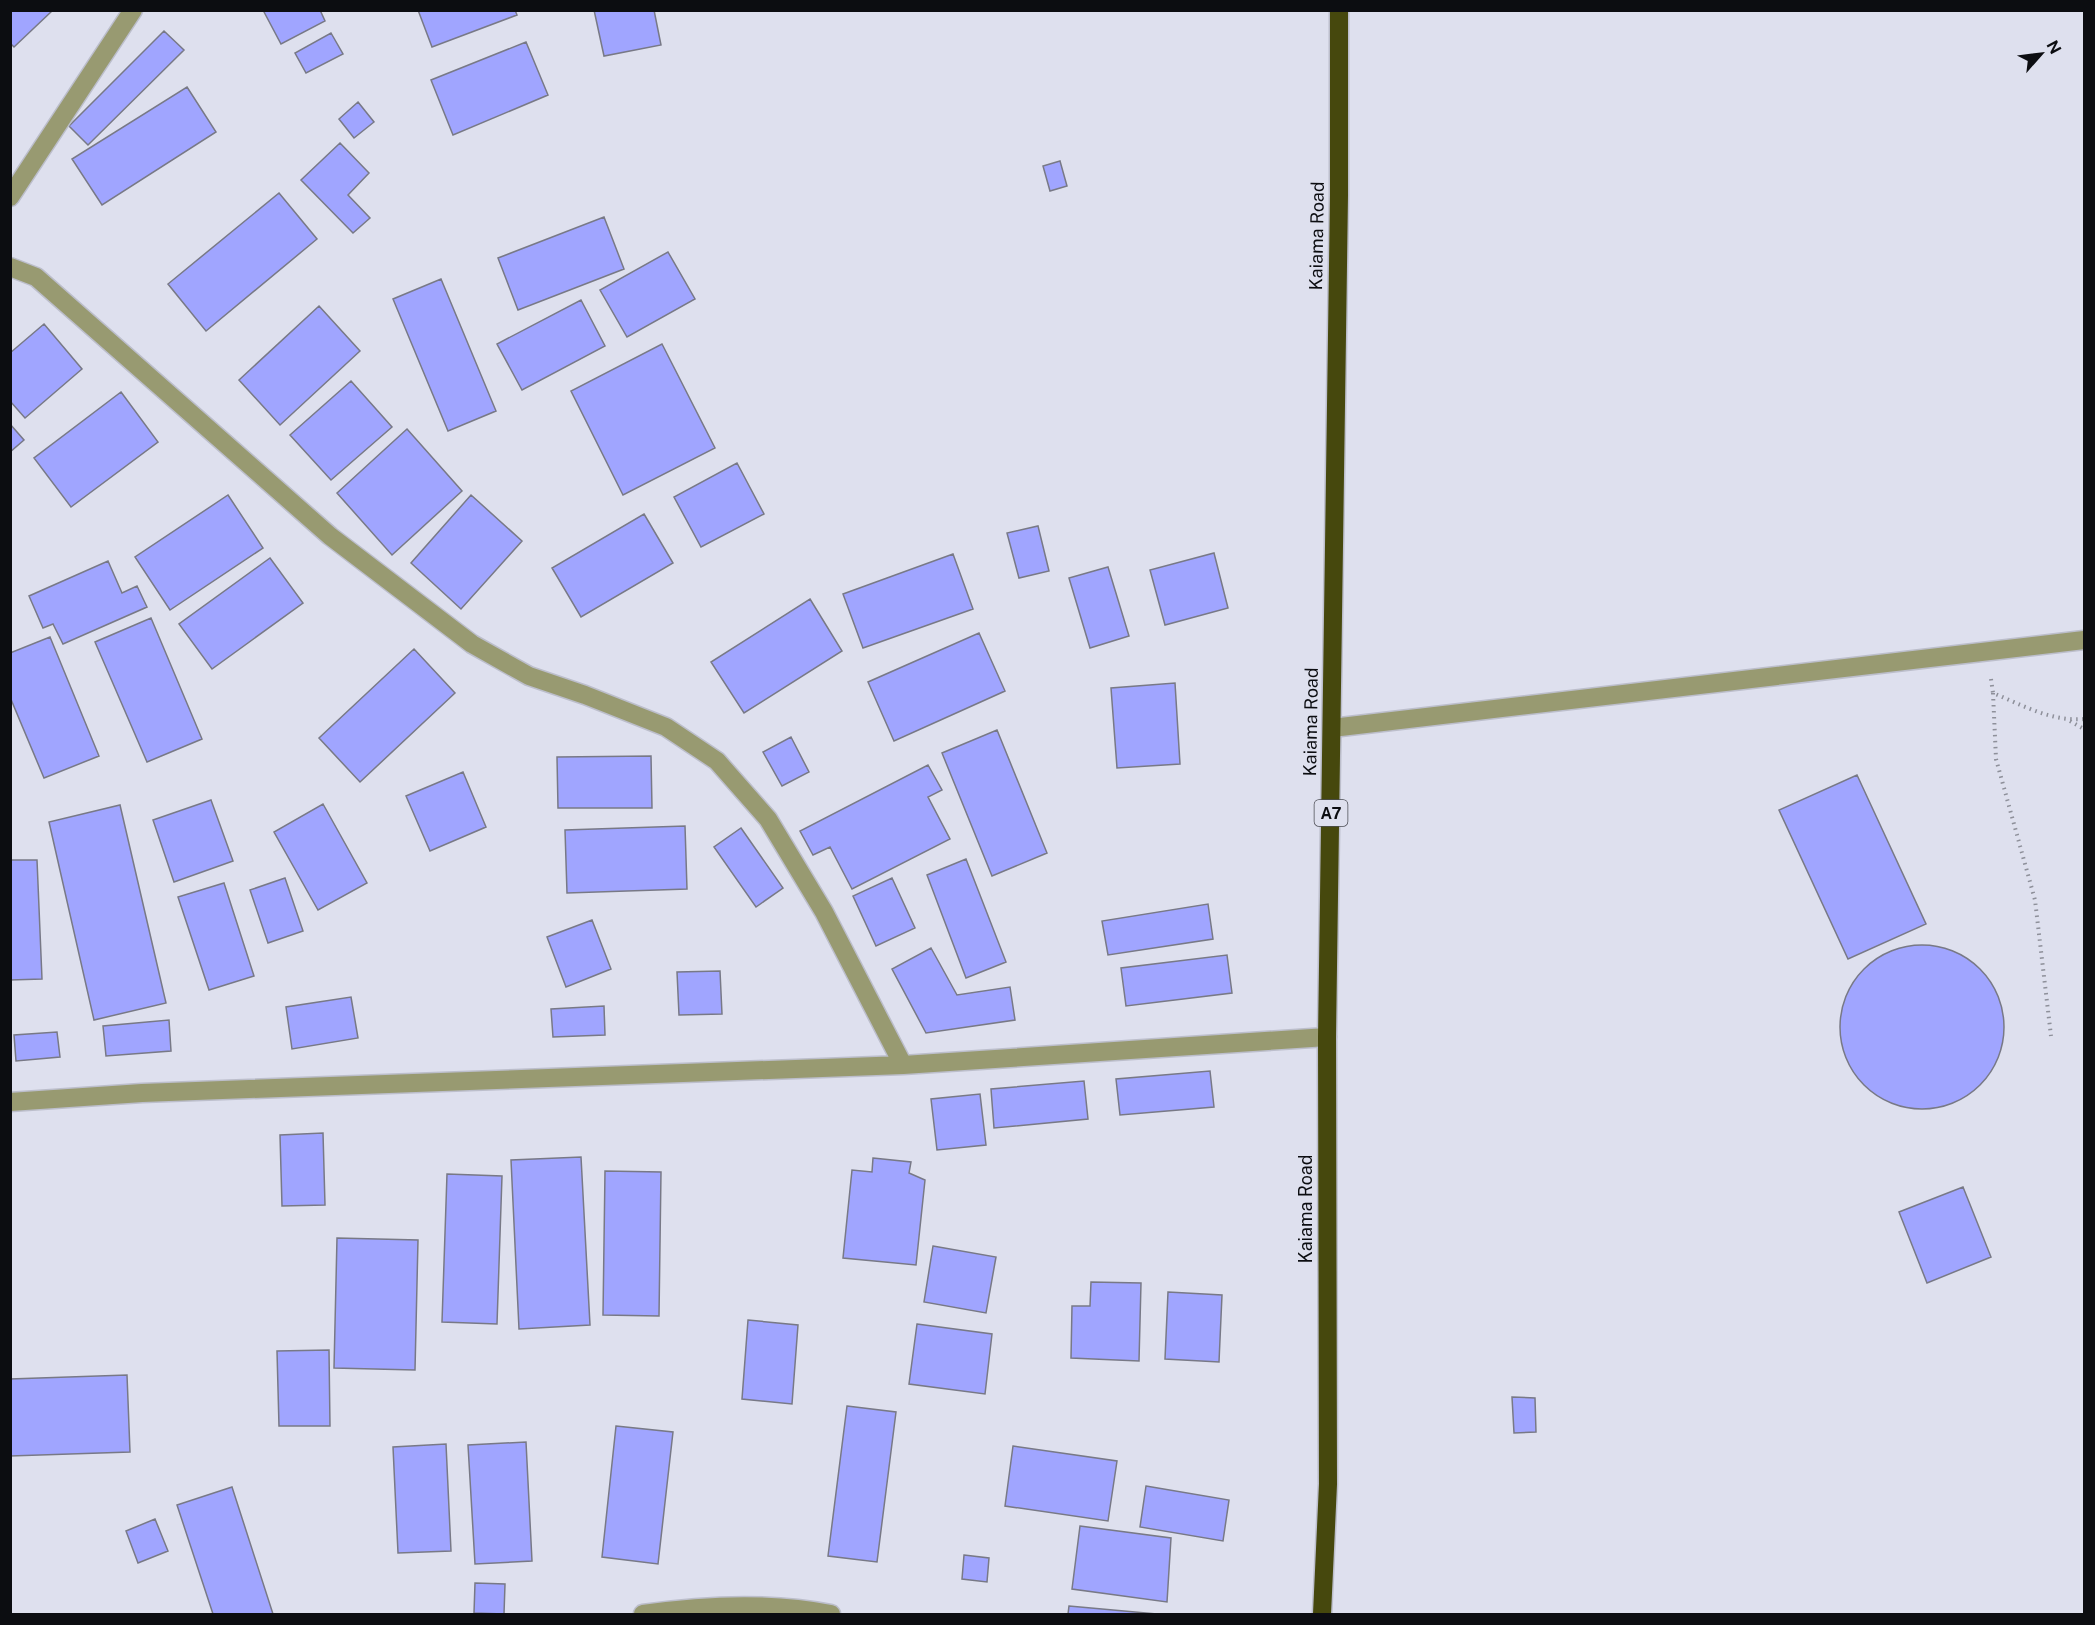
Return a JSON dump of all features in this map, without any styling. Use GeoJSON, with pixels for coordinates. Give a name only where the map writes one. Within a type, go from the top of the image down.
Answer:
{"type":"FeatureCollection","features":[{"type":"Feature","properties":{"kind":"highway","name":"Kaiama Road"},"geometry":{"type":"LineString","coordinates":[[1322,1614],[1328,1484],[1327,1037],[1340,195],[1339,10]]}},
{"type":"Feature","properties":{"kind":"street"},"geometry":{"type":"LineString","coordinates":[[10,197],[133,10]]}},
{"type":"Feature","properties":{"kind":"street"},"geometry":{"type":"LineString","coordinates":[[10,267],[36,277],[330,536],[472,644],[529,676],[585,695],[666,728],[717,761],[768,819],[824,912],[903,1065]]}},
{"type":"Feature","properties":{"kind":"street"},"geometry":{"type":"LineString","coordinates":[[1332,728],[2085,640]]}},
{"type":"Feature","properties":{"kind":"street"},"geometry":{"type":"LineString","coordinates":[[10,1102],[142,1093],[903,1065],[1327,1037]]}},
{"type":"Feature","properties":{"kind":"street"},"geometry":{"type":"LineString","coordinates":[[643,1614],[681,1609],[746,1606],[806,1609],[831,1614]]}},
{"type":"Feature","properties":{"kind":"path"},"geometry":{"type":"LineString","coordinates":[[1987,651],[1993,693],[1996,759],[2035,900],[2051,1036]]}},
{"type":"Feature","properties":{"kind":"path"},"geometry":{"type":"LineString","coordinates":[[1993,693],[2057,719],[2085,719]]}},
{"type":"Feature","properties":{"kind":"path"},"geometry":{"type":"LineString","coordinates":[[2069,720],[2085,729]]}},
{"type":"Feature","properties":{"kind":"building"},"geometry":{"type":"Polygon","coordinates":[[[10,10],[53,10],[14,47],[10,43],[10,10]]]}},
{"type":"Feature","properties":{"kind":"building"},"geometry":{"type":"Polygon","coordinates":[[[263,10],[320,10],[325,21],[281,44],[263,10]]]}},
{"type":"Feature","properties":{"kind":"building"},"geometry":{"type":"Polygon","coordinates":[[[418,10],[515,10],[517,15],[432,47],[418,10]]]}},
{"type":"Feature","properties":{"kind":"building"},"geometry":{"type":"Polygon","coordinates":[[[594,10],[654,10],[661,45],[604,56],[594,10]]]}},
{"type":"Feature","properties":{"kind":"building"},"geometry":{"type":"Polygon","coordinates":[[[164,31],[184,50],[88,145],[69,126],[164,31]]]}},
{"type":"Feature","properties":{"kind":"building"},"geometry":{"type":"Polygon","coordinates":[[[331,33],[343,54],[306,73],[295,53],[331,33]]]}},
{"type":"Feature","properties":{"kind":"building"},"geometry":{"type":"Polygon","coordinates":[[[526,42],[548,95],[453,135],[431,80],[526,42]]]}},
{"type":"Feature","properties":{"kind":"building"},"geometry":{"type":"Polygon","coordinates":[[[187,87],[216,132],[102,205],[72,159],[187,87]]]}},
{"type":"Feature","properties":{"kind":"building"},"geometry":{"type":"Polygon","coordinates":[[[358,102],[374,122],[354,138],[339,119],[358,102]]]}},
{"type":"Feature","properties":{"kind":"building"},"geometry":{"type":"Polygon","coordinates":[[[340,143],[369,173],[348,195],[370,218],[353,233],[301,180],[340,143]]]}},
{"type":"Feature","properties":{"kind":"building"},"geometry":{"type":"Polygon","coordinates":[[[1060,161],[1067,186],[1050,191],[1043,166],[1060,161]]]}},
{"type":"Feature","properties":{"kind":"building"},"geometry":{"type":"Polygon","coordinates":[[[279,193],[317,239],[206,331],[168,284],[279,193]]]}},
{"type":"Feature","properties":{"kind":"building"},"geometry":{"type":"Polygon","coordinates":[[[604,217],[624,269],[518,310],[498,258],[604,217]]]}},
{"type":"Feature","properties":{"kind":"building"},"geometry":{"type":"Polygon","coordinates":[[[668,252],[695,299],[627,337],[600,290],[668,252]]]}},
{"type":"Feature","properties":{"kind":"building"},"geometry":{"type":"Polygon","coordinates":[[[441,279],[496,411],[448,431],[393,299],[441,279]]]}},
{"type":"Feature","properties":{"kind":"building"},"geometry":{"type":"Polygon","coordinates":[[[581,300],[605,346],[522,390],[497,344],[581,300]]]}},
{"type":"Feature","properties":{"kind":"building"},"geometry":{"type":"Polygon","coordinates":[[[319,306],[360,351],[280,425],[239,380],[319,306]]]}},
{"type":"Feature","properties":{"kind":"building"},"geometry":{"type":"Polygon","coordinates":[[[44,324],[82,369],[25,418],[10,401],[10,353],[44,324]]]}},
{"type":"Feature","properties":{"kind":"building"},"geometry":{"type":"Polygon","coordinates":[[[662,344],[715,448],[623,495],[571,391],[662,344]]]}},
{"type":"Feature","properties":{"kind":"building"},"geometry":{"type":"Polygon","coordinates":[[[351,381],[392,427],[331,480],[290,435],[351,381]]]}},
{"type":"Feature","properties":{"kind":"building"},"geometry":{"type":"Polygon","coordinates":[[[121,392],[158,442],[71,507],[34,458],[121,392]]]}},
{"type":"Feature","properties":{"kind":"building"},"geometry":{"type":"Polygon","coordinates":[[[10,424],[24,440],[10,452],[10,424]]]}},
{"type":"Feature","properties":{"kind":"building"},"geometry":{"type":"Polygon","coordinates":[[[407,429],[462,491],[392,555],[337,493],[407,429]]]}},
{"type":"Feature","properties":{"kind":"building"},"geometry":{"type":"Polygon","coordinates":[[[737,463],[764,514],[701,547],[674,497],[737,463]]]}},
{"type":"Feature","properties":{"kind":"building"},"geometry":{"type":"Polygon","coordinates":[[[228,495],[263,548],[170,610],[135,557],[228,495]]]}},
{"type":"Feature","properties":{"kind":"building"},"geometry":{"type":"Polygon","coordinates":[[[471,495],[522,541],[461,609],[411,563],[471,495]]]}},
{"type":"Feature","properties":{"kind":"building"},"geometry":{"type":"Polygon","coordinates":[[[644,514],[673,563],[581,617],[552,568],[644,514]]]}},
{"type":"Feature","properties":{"kind":"building"},"geometry":{"type":"Polygon","coordinates":[[[1038,526],[1049,571],[1019,578],[1007,533],[1038,526]]]}},
{"type":"Feature","properties":{"kind":"building"},"geometry":{"type":"Polygon","coordinates":[[[1214,553],[1228,608],[1165,625],[1150,570],[1214,553]]]}},
{"type":"Feature","properties":{"kind":"building"},"geometry":{"type":"Polygon","coordinates":[[[953,554],[973,609],[863,648],[843,594],[953,554]]]}},
{"type":"Feature","properties":{"kind":"building"},"geometry":{"type":"Polygon","coordinates":[[[270,558],[303,603],[212,669],[179,624],[270,558]]]}},
{"type":"Feature","properties":{"kind":"building"},"geometry":{"type":"Polygon","coordinates":[[[108,561],[122,593],[137,586],[147,607],[63,644],[53,624],[43,628],[29,596],[108,561]]]}},
{"type":"Feature","properties":{"kind":"building"},"geometry":{"type":"Polygon","coordinates":[[[1108,567],[1129,636],[1090,648],[1069,578],[1108,567]]]}},
{"type":"Feature","properties":{"kind":"building"},"geometry":{"type":"Polygon","coordinates":[[[810,599],[842,651],[744,713],[711,662],[810,599]]]}},
{"type":"Feature","properties":{"kind":"building"},"geometry":{"type":"Polygon","coordinates":[[[151,618],[202,739],[147,762],[95,642],[151,618]]]}},
{"type":"Feature","properties":{"kind":"building"},"geometry":{"type":"Polygon","coordinates":[[[979,633],[1005,691],[894,741],[868,682],[979,633]]]}},
{"type":"Feature","properties":{"kind":"building"},"geometry":{"type":"Polygon","coordinates":[[[50,637],[99,756],[44,778],[10,697],[10,653],[50,637]]]}},
{"type":"Feature","properties":{"kind":"building"},"geometry":{"type":"Polygon","coordinates":[[[414,649],[455,693],[360,782],[319,738],[414,649]]]}},
{"type":"Feature","properties":{"kind":"building"},"geometry":{"type":"Polygon","coordinates":[[[1175,683],[1180,764],[1117,768],[1111,688],[1175,683]]]}},
{"type":"Feature","properties":{"kind":"building"},"geometry":{"type":"Polygon","coordinates":[[[997,730],[1047,853],[992,876],[942,753],[997,730]]]}},
{"type":"Feature","properties":{"kind":"building"},"geometry":{"type":"Polygon","coordinates":[[[791,737],[809,772],[782,786],[763,752],[791,737]]]}},
{"type":"Feature","properties":{"kind":"building"},"geometry":{"type":"Polygon","coordinates":[[[651,756],[652,808],[558,808],[557,757],[651,756]]]}},
{"type":"Feature","properties":{"kind":"building"},"geometry":{"type":"Polygon","coordinates":[[[928,765],[942,790],[928,797],[950,839],[852,889],[830,847],[813,855],[800,831],[928,765]]]}},
{"type":"Feature","properties":{"kind":"building"},"geometry":{"type":"Polygon","coordinates":[[[463,772],[486,827],[430,851],[406,796],[463,772]]]}},
{"type":"Feature","properties":{"kind":"building"},"geometry":{"type":"Polygon","coordinates":[[[1857,775],[1926,924],[1848,959],[1779,810],[1857,775]]]}},
{"type":"Feature","properties":{"kind":"building"},"geometry":{"type":"Polygon","coordinates":[[[211,800],[233,861],[174,882],[153,820],[211,800]]]}},
{"type":"Feature","properties":{"kind":"building"},"geometry":{"type":"Polygon","coordinates":[[[323,804],[367,883],[318,910],[274,832],[323,804]]]}},
{"type":"Feature","properties":{"kind":"building"},"geometry":{"type":"Polygon","coordinates":[[[120,805],[166,1003],[94,1020],[49,822],[120,805]]]}},
{"type":"Feature","properties":{"kind":"building"},"geometry":{"type":"Polygon","coordinates":[[[685,826],[687,889],[567,893],[565,830],[685,826]]]}},
{"type":"Feature","properties":{"kind":"building"},"geometry":{"type":"Polygon","coordinates":[[[741,828],[783,888],[756,907],[714,847],[741,828]]]}},
{"type":"Feature","properties":{"kind":"building"},"geometry":{"type":"Polygon","coordinates":[[[966,859],[1006,962],[966,978],[927,875],[966,859]]]}},
{"type":"Feature","properties":{"kind":"building"},"geometry":{"type":"Polygon","coordinates":[[[10,860],[37,860],[42,979],[10,980],[10,860]]]}},
{"type":"Feature","properties":{"kind":"building"},"geometry":{"type":"Polygon","coordinates":[[[285,878],[303,931],[268,943],[250,890],[285,878]]]}},
{"type":"Feature","properties":{"kind":"building"},"geometry":{"type":"Polygon","coordinates":[[[892,878],[915,928],[876,946],[853,896],[892,878]]]}},
{"type":"Feature","properties":{"kind":"building"},"geometry":{"type":"Polygon","coordinates":[[[224,883],[254,976],[209,990],[178,897],[224,883]]]}},
{"type":"Feature","properties":{"kind":"building"},"geometry":{"type":"Polygon","coordinates":[[[1208,904],[1213,939],[1108,955],[1102,921],[1208,904]]]}},
{"type":"Feature","properties":{"kind":"building"},"geometry":{"type":"Polygon","coordinates":[[[592,920],[611,969],[566,987],[547,937],[592,920]]]}},
{"type":"Feature","properties":{"kind":"building"},"geometry":{"type":"Polygon","coordinates":[[[1922,945],[1953,952],[1980,969],[1997,996],[2004,1027],[1997,1058],[1980,1085],[1953,1102],[1922,1109],[1891,1102],[1864,1085],[1847,1058],[1840,1027],[1847,996],[1864,969],[1891,952],[1922,945]]]}},
{"type":"Feature","properties":{"kind":"building"},"geometry":{"type":"Polygon","coordinates":[[[931,948],[957,995],[1010,987],[1015,1020],[926,1033],[892,969],[931,948]]]}},
{"type":"Feature","properties":{"kind":"building"},"geometry":{"type":"Polygon","coordinates":[[[1227,955],[1232,993],[1126,1006],[1121,968],[1227,955]]]}},
{"type":"Feature","properties":{"kind":"building"},"geometry":{"type":"Polygon","coordinates":[[[720,971],[722,1014],[679,1015],[677,972],[720,971]]]}},
{"type":"Feature","properties":{"kind":"building"},"geometry":{"type":"Polygon","coordinates":[[[351,997],[358,1038],[292,1049],[286,1007],[351,997]]]}},
{"type":"Feature","properties":{"kind":"building"},"geometry":{"type":"Polygon","coordinates":[[[604,1006],[605,1035],[553,1037],[551,1009],[604,1006]]]}},
{"type":"Feature","properties":{"kind":"building"},"geometry":{"type":"Polygon","coordinates":[[[169,1020],[171,1051],[106,1056],[103,1026],[169,1020]]]}},
{"type":"Feature","properties":{"kind":"building"},"geometry":{"type":"Polygon","coordinates":[[[57,1032],[60,1057],[16,1061],[14,1035],[57,1032]]]}},
{"type":"Feature","properties":{"kind":"building"},"geometry":{"type":"Polygon","coordinates":[[[1210,1071],[1214,1107],[1120,1115],[1116,1079],[1210,1071]]]}},
{"type":"Feature","properties":{"kind":"building"},"geometry":{"type":"Polygon","coordinates":[[[1084,1081],[1088,1119],[994,1128],[991,1089],[1084,1081]]]}},
{"type":"Feature","properties":{"kind":"building"},"geometry":{"type":"Polygon","coordinates":[[[980,1094],[986,1145],[937,1150],[931,1099],[980,1094]]]}},
{"type":"Feature","properties":{"kind":"building"},"geometry":{"type":"Polygon","coordinates":[[[323,1133],[325,1205],[282,1206],[280,1135],[323,1133]]]}},
{"type":"Feature","properties":{"kind":"building"},"geometry":{"type":"Polygon","coordinates":[[[581,1157],[590,1325],[519,1329],[511,1160],[581,1157]]]}},
{"type":"Feature","properties":{"kind":"building"},"geometry":{"type":"Polygon","coordinates":[[[873,1158],[911,1162],[909,1173],[925,1180],[916,1265],[843,1258],[852,1170],[872,1172],[873,1158]]]}},
{"type":"Feature","properties":{"kind":"building"},"geometry":{"type":"Polygon","coordinates":[[[605,1171],[661,1172],[659,1316],[603,1315],[605,1171]]]}},
{"type":"Feature","properties":{"kind":"building"},"geometry":{"type":"Polygon","coordinates":[[[447,1174],[502,1176],[497,1324],[442,1322],[447,1174]]]}},
{"type":"Feature","properties":{"kind":"building"},"geometry":{"type":"Polygon","coordinates":[[[1963,1187],[1991,1257],[1927,1283],[1899,1212],[1963,1187]]]}},
{"type":"Feature","properties":{"kind":"building"},"geometry":{"type":"Polygon","coordinates":[[[337,1238],[418,1240],[415,1370],[334,1368],[337,1238]]]}},
{"type":"Feature","properties":{"kind":"building"},"geometry":{"type":"Polygon","coordinates":[[[933,1246],[996,1257],[986,1313],[924,1302],[933,1246]]]}},
{"type":"Feature","properties":{"kind":"building"},"geometry":{"type":"Polygon","coordinates":[[[1091,1282],[1141,1283],[1139,1361],[1071,1358],[1072,1306],[1090,1306],[1091,1282]]]}},
{"type":"Feature","properties":{"kind":"building"},"geometry":{"type":"Polygon","coordinates":[[[1168,1292],[1222,1295],[1219,1362],[1165,1359],[1168,1292]]]}},
{"type":"Feature","properties":{"kind":"building"},"geometry":{"type":"Polygon","coordinates":[[[748,1320],[798,1325],[792,1404],[742,1399],[748,1320]]]}},
{"type":"Feature","properties":{"kind":"building"},"geometry":{"type":"Polygon","coordinates":[[[917,1324],[992,1334],[985,1394],[909,1384],[917,1324]]]}},
{"type":"Feature","properties":{"kind":"building"},"geometry":{"type":"Polygon","coordinates":[[[329,1350],[330,1426],[279,1426],[277,1351],[329,1350]]]}},
{"type":"Feature","properties":{"kind":"building"},"geometry":{"type":"Polygon","coordinates":[[[127,1375],[130,1452],[10,1456],[10,1379],[127,1375]]]}},
{"type":"Feature","properties":{"kind":"building"},"geometry":{"type":"Polygon","coordinates":[[[1512,1397],[1535,1398],[1536,1432],[1514,1433],[1512,1397]]]}},
{"type":"Feature","properties":{"kind":"building"},"geometry":{"type":"Polygon","coordinates":[[[847,1406],[896,1412],[877,1562],[828,1556],[847,1406]]]}},
{"type":"Feature","properties":{"kind":"building"},"geometry":{"type":"Polygon","coordinates":[[[616,1426],[673,1432],[658,1564],[602,1557],[616,1426]]]}},
{"type":"Feature","properties":{"kind":"building"},"geometry":{"type":"Polygon","coordinates":[[[526,1442],[532,1561],[475,1564],[468,1445],[526,1442]]]}},
{"type":"Feature","properties":{"kind":"building"},"geometry":{"type":"Polygon","coordinates":[[[446,1444],[451,1551],[398,1553],[393,1447],[446,1444]]]}},
{"type":"Feature","properties":{"kind":"building"},"geometry":{"type":"Polygon","coordinates":[[[1013,1446],[1117,1461],[1108,1521],[1005,1506],[1013,1446]]]}},
{"type":"Feature","properties":{"kind":"building"},"geometry":{"type":"Polygon","coordinates":[[[1146,1486],[1229,1500],[1223,1541],[1140,1527],[1146,1486]]]}},
{"type":"Feature","properties":{"kind":"building"},"geometry":{"type":"Polygon","coordinates":[[[232,1487],[273,1614],[213,1614],[177,1505],[232,1487]]]}},
{"type":"Feature","properties":{"kind":"building"},"geometry":{"type":"Polygon","coordinates":[[[155,1519],[168,1551],[138,1563],[126,1531],[155,1519]]]}},
{"type":"Feature","properties":{"kind":"building"},"geometry":{"type":"Polygon","coordinates":[[[1080,1526],[1171,1538],[1167,1602],[1072,1589],[1080,1526]]]}},
{"type":"Feature","properties":{"kind":"building"},"geometry":{"type":"Polygon","coordinates":[[[964,1555],[989,1558],[987,1582],[962,1579],[964,1555]]]}},
{"type":"Feature","properties":{"kind":"building"},"geometry":{"type":"Polygon","coordinates":[[[475,1583],[505,1584],[504,1614],[474,1613],[475,1583]]]}},
{"type":"Feature","properties":{"kind":"building"},"geometry":{"type":"Polygon","coordinates":[[[1069,1606],[1157,1614],[1068,1614],[1069,1606]]]}}]}
